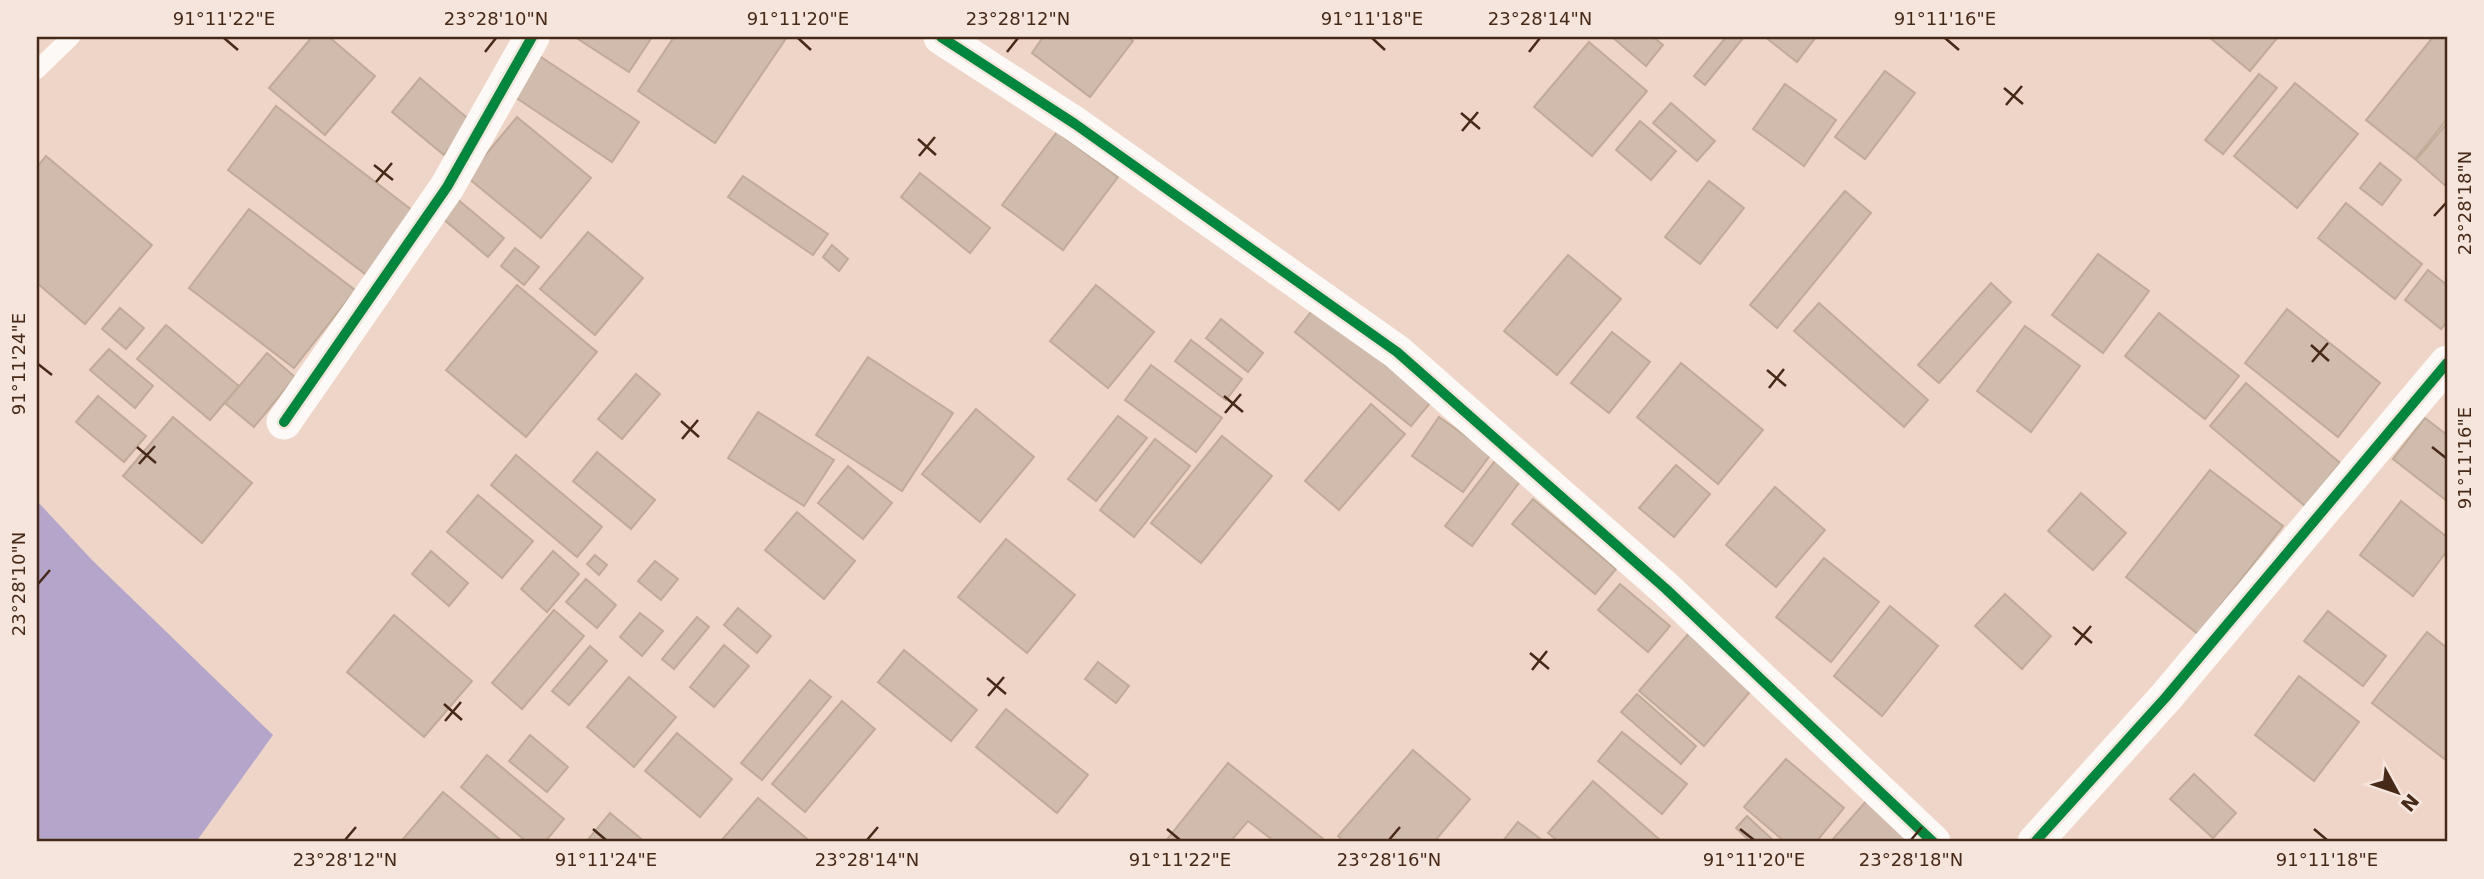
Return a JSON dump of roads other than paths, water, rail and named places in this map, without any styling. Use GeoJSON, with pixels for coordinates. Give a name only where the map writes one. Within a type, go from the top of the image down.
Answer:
{"type":"FeatureCollection","features":[{"type":"Feature","properties":{"kind":"street"},"geometry":{"type":"LineString","coordinates":[[285,422],[447,187],[533,37]]}},
{"type":"Feature","properties":{"kind":"street"},"geometry":{"type":"LineString","coordinates":[[941,37],[1075,124],[1397,352],[1667,589],[1933,842]]}},
{"type":"Feature","properties":{"kind":"street"},"geometry":{"type":"LineString","coordinates":[[2035,842],[2166,697],[2447,363]]}},
{"type":"Feature","properties":{"kind":"lane"},"geometry":{"type":"LineString","coordinates":[[37,70],[71,37]]}}]}
